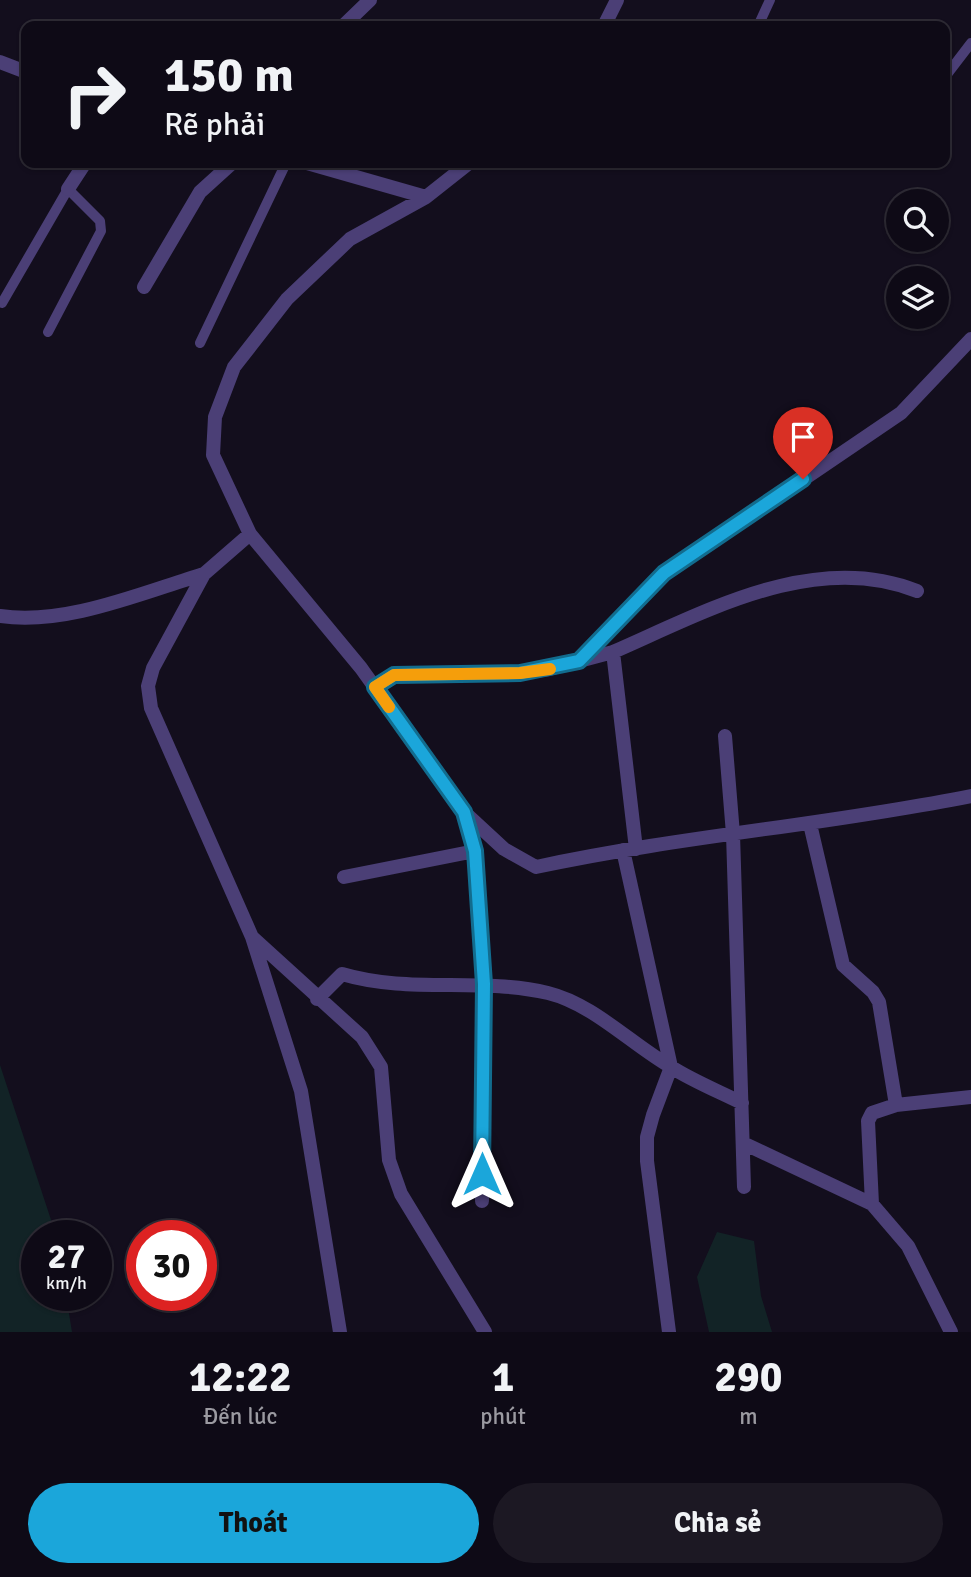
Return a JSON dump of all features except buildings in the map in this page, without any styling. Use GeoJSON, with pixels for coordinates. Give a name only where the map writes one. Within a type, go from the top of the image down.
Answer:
{"type":"FeatureCollection","features":[{"type":"Feature","properties":{"kind":"street"},"geometry":{"type":"LineString","coordinates":[[349,21],[370,0]]}},
{"type":"Feature","properties":{"kind":"street"},"geometry":{"type":"LineString","coordinates":[[606,21],[617,0]]}},
{"type":"Feature","properties":{"kind":"street"},"geometry":{"type":"LineString","coordinates":[[0,62],[21,70]]}},
{"type":"Feature","properties":{"kind":"street"},"geometry":{"type":"LineString","coordinates":[[68,189],[82,168]]}},
{"type":"Feature","properties":{"kind":"street"},"geometry":{"type":"LineString","coordinates":[[144,287],[200,192],[226,168]]}},
{"type":"Feature","properties":{"kind":"street"},"geometry":{"type":"LineString","coordinates":[[324,168],[426,197]]}},
{"type":"Feature","properties":{"kind":"street"},"geometry":{"type":"LineString","coordinates":[[463,168],[426,197],[350,239],[287,299],[234,366],[215,417],[213,455],[250,534],[375,687],[464,812],[504,849],[536,867],[971,796]]}},
{"type":"Feature","properties":{"kind":"street"},"geometry":{"type":"LineString","coordinates":[[579,661],[664,573],[901,413],[971,339]]}},
{"type":"Feature","properties":{"kind":"street"},"geometry":{"type":"LineString","coordinates":[[250,534],[204,574],[153,668],[148,686],[151,708],[252,937],[301,1091],[340,1332]]}},
{"type":"Feature","properties":{"kind":"street"},"geometry":{"type":"LineString","coordinates":[[0,616],[29,620],[65,615],[204,574]]}},
{"type":"Feature","properties":{"kind":"street"},"geometry":{"type":"LineString","coordinates":[[375,687],[394,675],[520,673],[579,661],[613,652],[744,595],[795,583],[843,579],[889,580],[917,591]]}},
{"type":"Feature","properties":{"kind":"street"},"geometry":{"type":"LineString","coordinates":[[613,652],[629,850],[671,1067],[650,1126],[647,1161],[669,1332]]}},
{"type":"Feature","properties":{"kind":"street"},"geometry":{"type":"LineString","coordinates":[[725,736],[733,834],[744,1187]]}},
{"type":"Feature","properties":{"kind":"street"},"geometry":{"type":"LineString","coordinates":[[464,812],[475,851],[484,984],[482,1201]]}},
{"type":"Feature","properties":{"kind":"street"},"geometry":{"type":"LineString","coordinates":[[810,824],[843,965],[873,992],[879,1002],[896,1105]]}},
{"type":"Feature","properties":{"kind":"street"},"geometry":{"type":"LineString","coordinates":[[344,877],[475,851]]}},
{"type":"Feature","properties":{"kind":"street"},"geometry":{"type":"LineString","coordinates":[[252,937],[317,999],[362,1037],[373,1051],[381,1067],[389,1160],[401,1194],[485,1332]]}},
{"type":"Feature","properties":{"kind":"street"},"geometry":{"type":"LineString","coordinates":[[317,999],[342,974],[375,984],[484,984],[561,997],[671,1067],[742,1103]]}},
{"type":"Feature","properties":{"kind":"street"},"geometry":{"type":"LineString","coordinates":[[951,1332],[908,1246],[873,1191],[868,1121],[872,1113],[896,1105],[971,1097]]}},
{"type":"Feature","properties":{"kind":"street"},"geometry":{"type":"LineString","coordinates":[[743,1143],[873,1191]]}},
{"type":"Feature","properties":{"kind":"lane"},"geometry":{"type":"LineString","coordinates":[[760,21],[770,0]]}},
{"type":"Feature","properties":{"kind":"lane"},"geometry":{"type":"LineString","coordinates":[[950,70],[971,43]]}},
{"type":"Feature","properties":{"kind":"lane"},"geometry":{"type":"LineString","coordinates":[[200,343],[284,168]]}},
{"type":"Feature","properties":{"kind":"lane"},"geometry":{"type":"LineString","coordinates":[[2,303],[68,189],[100,221],[101,231],[48,332]]}},
{"type":"Feature","properties":{"kind":"shaded area"},"geometry":{"type":"Polygon","coordinates":[[[0,1065],[51,1220],[21,1220],[21,1311],[69,1311],[72,1332],[0,1332],[0,1065]]]}},
{"type":"Feature","properties":{"kind":"shaded area"},"geometry":{"type":"Polygon","coordinates":[[[717,1232],[754,1241],[761,1296],[772,1332],[709,1332],[697,1277],[717,1232]]]}},
{"type":"Feature","properties":{"kind":"slow traffic"},"geometry":{"type":"LineString","coordinates":[[389,707],[375,687],[394,675],[520,673],[550,669]]}},
{"type":"Feature","properties":{"kind":"route"},"geometry":{"type":"LineString","coordinates":[[482,1174],[484,984],[475,851],[464,812],[375,687],[394,675],[520,673],[579,661],[664,573],[803,479]]}}]}
